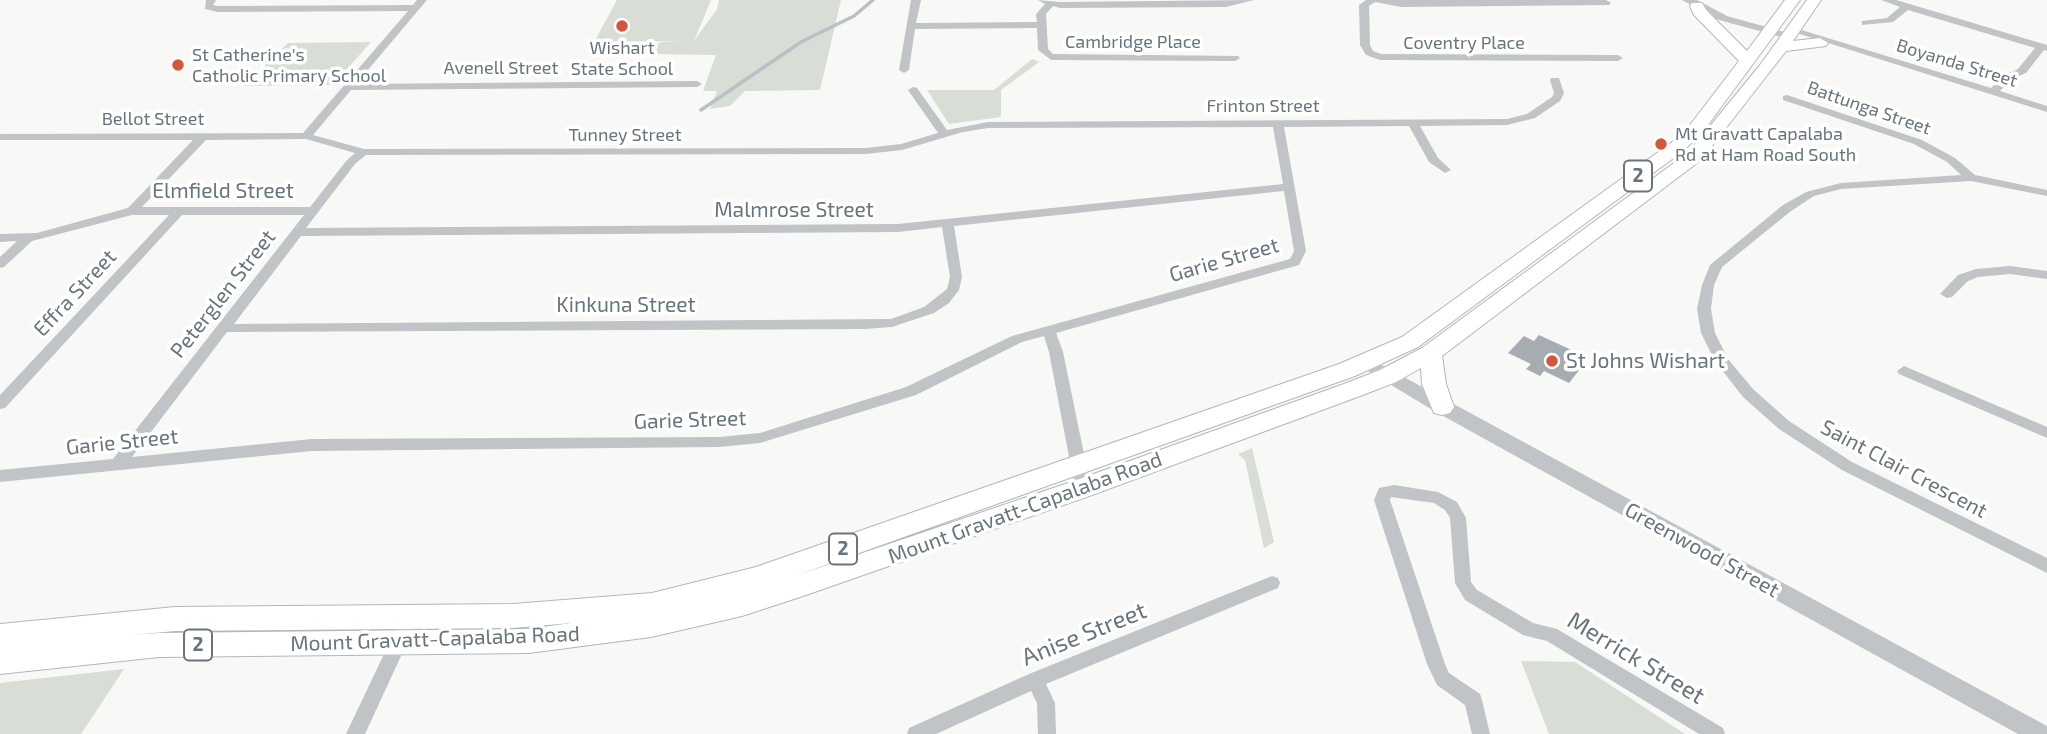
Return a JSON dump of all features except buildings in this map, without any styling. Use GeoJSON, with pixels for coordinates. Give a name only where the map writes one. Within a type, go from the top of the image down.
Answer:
{"type":"FeatureCollection","features":[{"type":"Feature","properties":{"kind":"highway","name":"Mount Gravatt-Capalaba Road"},"geometry":{"type":"LineString","coordinates":[[1377,369],[1677,147],[1696,130],[1793,0]]}},
{"type":"Feature","properties":{"kind":"highway","name":"Mount Gravatt-Capalaba Road"},"geometry":{"type":"LineString","coordinates":[[0,636],[175,620],[563,638],[694,616],[844,572],[1081,476],[1377,369],[1430,354],[1695,156],[1814,0]]}},
{"type":"Feature","properties":{"kind":"highway"},"geometry":{"type":"LineString","coordinates":[[1695,2],[1699,12],[1748,61]]}},
{"type":"Feature","properties":{"kind":"highway"},"geometry":{"type":"LineString","coordinates":[[1804,16],[1825,42]]}},
{"type":"Feature","properties":{"kind":"highway"},"geometry":{"type":"LineString","coordinates":[[1787,37],[1825,42]]}},
{"type":"Feature","properties":{"kind":"highway"},"geometry":{"type":"LineString","coordinates":[[1430,354],[1434,384],[1442,407]]}},
{"type":"Feature","properties":{"kind":"highway","name":"Mount Gravatt-Capalaba Road"},"geometry":{"type":"LineString","coordinates":[[0,661],[159,645],[404,630]]}},
{"type":"Feature","properties":{"kind":"street"},"geometry":{"type":"LineString","coordinates":[[211,0],[208,7],[218,9],[418,4]]}},
{"type":"Feature","properties":{"kind":"street"},"geometry":{"type":"LineString","coordinates":[[904,70],[916,0]]}},
{"type":"Feature","properties":{"kind":"street"},"geometry":{"type":"LineString","coordinates":[[1046,2],[1226,4],[1249,0]]}},
{"type":"Feature","properties":{"kind":"street"},"geometry":{"type":"LineString","coordinates":[[1374,0],[1401,4],[1606,3]]}},
{"type":"Feature","properties":{"kind":"street","name":"Coventry Place"},"geometry":{"type":"LineString","coordinates":[[1374,0],[1364,5],[1365,45],[1370,53],[1380,57],[1618,58]]}},
{"type":"Feature","properties":{"kind":"street"},"geometry":{"type":"LineString","coordinates":[[1886,0],[2044,48],[2022,71],[2008,77],[1993,92]]}},
{"type":"Feature","properties":{"kind":"street","name":"Cambridge Place"},"geometry":{"type":"LineString","coordinates":[[1046,2],[1041,14],[1043,50],[1051,57],[1235,58]]}},
{"type":"Feature","properties":{"kind":"street"},"geometry":{"type":"LineString","coordinates":[[1695,2],[1735,22],[1773,28],[1787,37]]}},
{"type":"Feature","properties":{"kind":"street"},"geometry":{"type":"LineString","coordinates":[[306,136],[418,4]]}},
{"type":"Feature","properties":{"kind":"street"},"geometry":{"type":"LineString","coordinates":[[1865,23],[1890,20],[1906,7]]}},
{"type":"Feature","properties":{"kind":"street"},"geometry":{"type":"LineString","coordinates":[[911,26],[1041,25]]}},
{"type":"Feature","properties":{"kind":"street","name":"Boyanda Street"},"geometry":{"type":"LineString","coordinates":[[1825,42],[2047,109]]}},
{"type":"Feature","properties":{"kind":"street","name":"Frinton Street"},"geometry":{"type":"LineString","coordinates":[[944,134],[988,125],[1519,121],[1556,99],[1559,93],[1555,80]]}},
{"type":"Feature","properties":{"kind":"street","name":"Avenell Street"},"geometry":{"type":"LineString","coordinates":[[347,87],[697,84]]}},
{"type":"Feature","properties":{"kind":"street"},"geometry":{"type":"LineString","coordinates":[[912,90],[944,134]]}},
{"type":"Feature","properties":{"kind":"street","name":"Battunga Street"},"geometry":{"type":"LineString","coordinates":[[1787,98],[1919,142],[1951,160],[1971,178]]}},
{"type":"Feature","properties":{"kind":"street"},"geometry":{"type":"LineString","coordinates":[[1413,123],[1433,160],[1446,170]]}},
{"type":"Feature","properties":{"kind":"street","name":"Garie Street"},"geometry":{"type":"LineString","coordinates":[[0,476],[312,445],[719,442],[760,438],[911,391],[999,346],[1295,262],[1300,251],[1278,124]]}},
{"type":"Feature","properties":{"kind":"street","name":"Tunney Street"},"geometry":{"type":"LineString","coordinates":[[306,136],[363,152],[866,151],[902,147],[944,134]]}},
{"type":"Feature","properties":{"kind":"street","name":"Elmfield Street"},"geometry":{"type":"LineString","coordinates":[[132,211],[203,136]]}},
{"type":"Feature","properties":{"kind":"street","name":"Bellot Street"},"geometry":{"type":"LineString","coordinates":[[0,137],[306,136]]}},
{"type":"Feature","properties":{"kind":"street","name":"Peterglen Street"},"geometry":{"type":"LineString","coordinates":[[118,464],[351,162],[363,152]]}},
{"type":"Feature","properties":{"kind":"street","name":"Saint Clair Crescent"},"geometry":{"type":"LineString","coordinates":[[2047,193],[1971,178],[1841,186],[1810,194],[1787,208],[1716,265],[1708,285],[1704,309],[1708,333],[1722,361],[1748,393],[1784,425],[1847,466],[2047,566]]}},
{"type":"Feature","properties":{"kind":"street","name":"Malmrose Street"},"geometry":{"type":"LineString","coordinates":[[297,232],[870,229],[1289,187]]}},
{"type":"Feature","properties":{"kind":"street","name":"Effra Street"},"geometry":{"type":"LineString","coordinates":[[0,404],[180,210]]}},
{"type":"Feature","properties":{"kind":"street","name":"Elmfield Street"},"geometry":{"type":"LineString","coordinates":[[0,238],[28,238],[132,211],[313,211]]}},
{"type":"Feature","properties":{"kind":"street","name":"Kinkuna Street"},"geometry":{"type":"LineString","coordinates":[[222,328],[892,323],[929,310],[953,290],[956,277],[947,223]]}},
{"type":"Feature","properties":{"kind":"street"},"geometry":{"type":"LineString","coordinates":[[0,264],[28,238]]}},
{"type":"Feature","properties":{"kind":"street"},"geometry":{"type":"LineString","coordinates":[[1947,294],[1964,278],[1976,273],[2010,270],[2047,275]]}},
{"type":"Feature","properties":{"kind":"street"},"geometry":{"type":"LineString","coordinates":[[1048,330],[1056,352],[1081,476]]}},
{"type":"Feature","properties":{"kind":"street","name":"Greenwood Street"},"geometry":{"type":"LineString","coordinates":[[1377,369],[2040,734]]}},
{"type":"Feature","properties":{"kind":"street"},"geometry":{"type":"LineString","coordinates":[[1904,371],[2047,433]]}},
{"type":"Feature","properties":{"kind":"street","name":"Merrick Street"},"geometry":{"type":"LineString","coordinates":[[1480,734],[1473,701],[1444,679],[1436,664],[1382,500],[1385,492],[1438,498],[1451,506],[1458,519],[1463,583],[1471,595],[1529,630],[1551,634],[1716,734]]}},
{"type":"Feature","properties":{"kind":"street","name":"Anise Street"},"geometry":{"type":"LineString","coordinates":[[916,734],[1035,680],[1272,583]]}},
{"type":"Feature","properties":{"kind":"street"},"geometry":{"type":"LineString","coordinates":[[355,734],[404,630]]}},
{"type":"Feature","properties":{"kind":"street"},"geometry":{"type":"LineString","coordinates":[[1035,680],[1046,703],[1047,734]]}},
{"type":"Feature","properties":{"kind":"shaded area"},"geometry":{"type":"Polygon","coordinates":[[[617,0],[711,0],[694,41],[717,9],[719,0],[841,0],[820,90],[745,91],[730,106],[710,109],[717,91],[703,91],[716,55],[649,54],[650,47],[662,42],[685,41],[594,42],[617,0]]]}},
{"type":"Feature","properties":{"kind":"shaded area"},"geometry":{"type":"Polygon","coordinates":[[[371,42],[333,85],[244,86],[288,43],[371,42]]]}},
{"type":"Feature","properties":{"kind":"shaded area"},"geometry":{"type":"Polygon","coordinates":[[[1032,59],[1039,62],[1001,90],[1001,117],[949,124],[927,90],[994,90],[1032,59]]]}},
{"type":"Feature","properties":{"kind":"shaded area"},"geometry":{"type":"Polygon","coordinates":[[[1252,448],[1274,542],[1264,548],[1245,460],[1238,454],[1252,448]]]}},
{"type":"Feature","properties":{"kind":"shaded area"},"geometry":{"type":"Polygon","coordinates":[[[1521,661],[1575,662],[1685,734],[1549,734],[1521,661]]]}},
{"type":"Feature","properties":{"kind":"shaded area"},"geometry":{"type":"Polygon","coordinates":[[[124,669],[81,734],[0,734],[0,683],[124,669]]]}},
{"type":"Feature","properties":{"kind":"waterway"},"geometry":{"type":"LineString","coordinates":[[701,110],[801,42],[854,16],[873,0]]}},
{"type":"Feature","properties":{"kind":"place","name":"Wishart State School"},"geometry":{"type":"Point","coordinates":[622,26]}},
{"type":"Feature","properties":{"kind":"place","name":"St Catherine's Catholic Primary School"},"geometry":{"type":"Point","coordinates":[178,65]}},
{"type":"Feature","properties":{"kind":"place","name":"Mt Gravatt Capalaba Rd at Ham Road South"},"geometry":{"type":"Point","coordinates":[1661,144]}},
{"type":"Feature","properties":{"kind":"place","name":"St Johns Wishart"},"geometry":{"type":"Point","coordinates":[1552,361]}}]}
